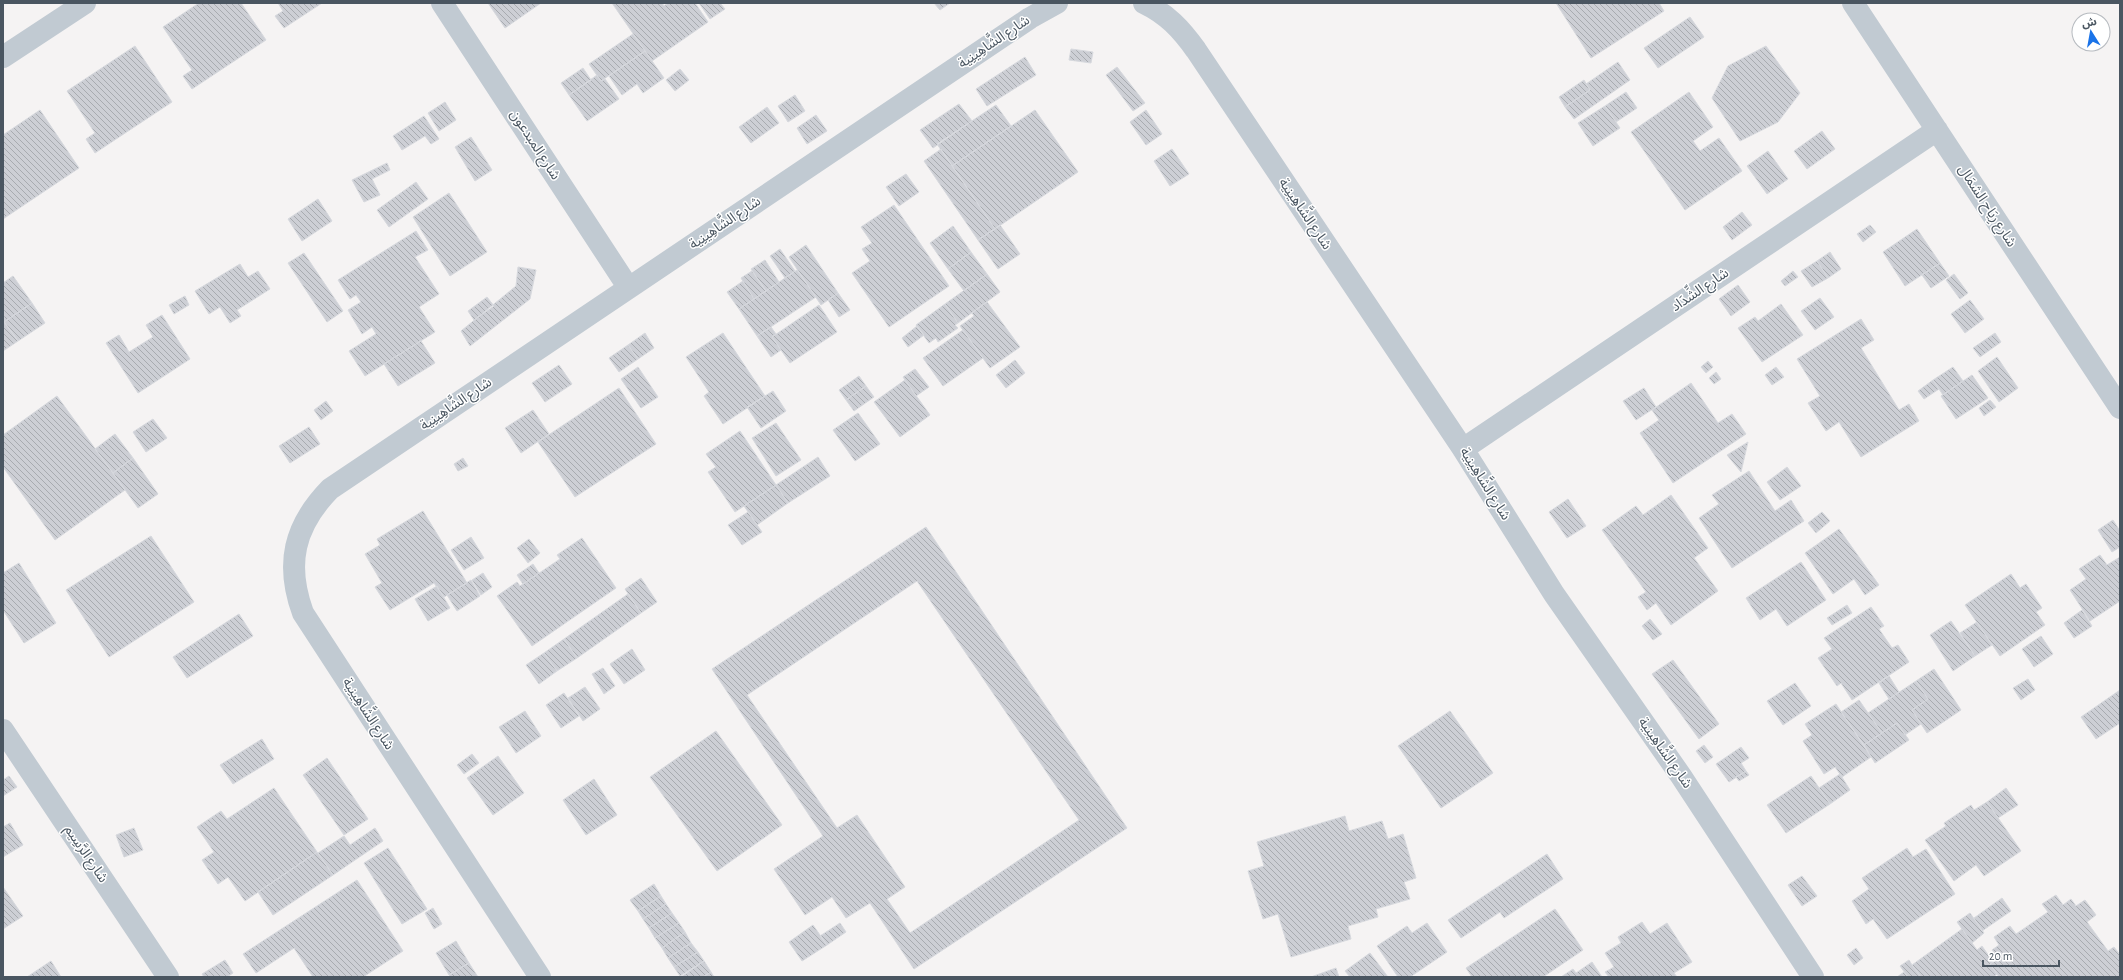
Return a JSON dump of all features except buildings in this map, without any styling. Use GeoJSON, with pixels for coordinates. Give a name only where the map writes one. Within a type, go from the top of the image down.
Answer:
{"type":"FeatureCollection","features":[{"type":"Feature","properties":{"kind":"street"},"geometry":{"type":"LineString","coordinates":[[3,57],[85,3]]}},
{"type":"Feature","properties":{"kind":"street","name":"شارع المبدعون"},"geometry":{"type":"LineString","coordinates":[[442,3],[628,288]]}},
{"type":"Feature","properties":{"kind":"street","name":"شارع الشَّاهِينِية"},"geometry":{"type":"LineString","coordinates":[[540,977],[303,613],[296,594],[294,556],[298,537],[306,519],[316,503],[330,489],[1030,18],[1057,3]]}},
{"type":"Feature","properties":{"kind":"street","name":"شارع الشَّاهِينِية"},"geometry":{"type":"LineString","coordinates":[[1144,3],[1160,10],[1184,33],[1463,449],[1554,594],[1681,776],[1812,977]]}},
{"type":"Feature","properties":{"kind":"street","name":"شارع رِيَاح الشمَال"},"geometry":{"type":"LineString","coordinates":[[1853,3],[2120,408]]}},
{"type":"Feature","properties":{"kind":"street","name":"شارع الشِّدَاد"},"geometry":{"type":"LineString","coordinates":[[1463,449],[1937,130]]}},
{"type":"Feature","properties":{"kind":"street","name":"شارع الرَّسِيم"},"geometry":{"type":"LineString","coordinates":[[3,730],[168,977]]}}]}
